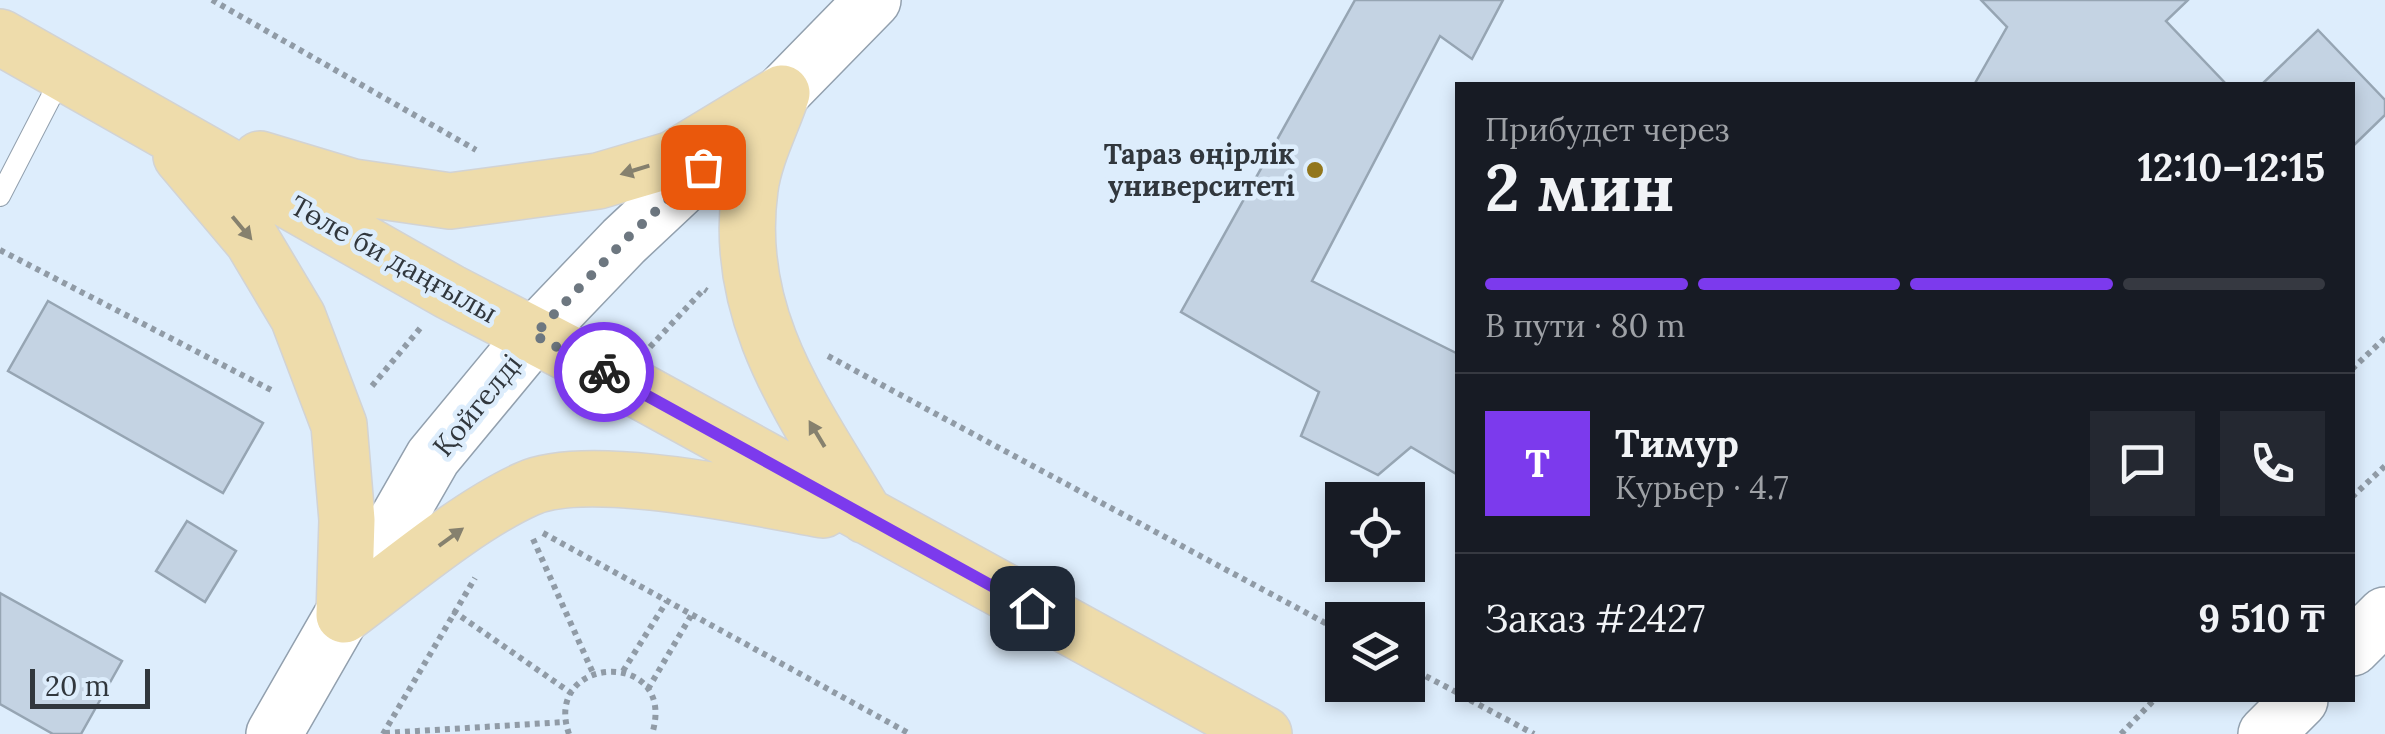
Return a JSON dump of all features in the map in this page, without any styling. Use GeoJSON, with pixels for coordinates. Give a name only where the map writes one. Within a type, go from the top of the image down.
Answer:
{"type":"FeatureCollection","features":[{"type":"Feature","properties":{"kind":"main road","name":"Төле би даңғылы"},"geometry":{"type":"LineString","coordinates":[[0,37],[433,282],[1264,734]]}},
{"type":"Feature","properties":{"kind":"main road"},"geometry":{"type":"LineString","coordinates":[[157,127],[353,187],[450,201],[598,182],[673,159],[782,93]]}},
{"type":"Feature","properties":{"kind":"main road"},"geometry":{"type":"LineString","coordinates":[[782,93],[750,185],[746,258],[760,320],[784,377],[867,518]]}},
{"type":"Feature","properties":{"kind":"main road"},"geometry":{"type":"LineString","coordinates":[[157,127],[252,240],[298,317],[339,425],[347,520],[344,615]]}},
{"type":"Feature","properties":{"kind":"main road"},"geometry":{"type":"LineString","coordinates":[[344,615],[468,525],[530,487],[572,480],[661,484],[867,518]]}},
{"type":"Feature","properties":{"kind":"street","name":"Қойгелді"},"geometry":{"type":"LineString","coordinates":[[274,734],[434,457],[534,335],[624,241],[782,93],[874,0]]}},
{"type":"Feature","properties":{"kind":"street"},"geometry":{"type":"LineString","coordinates":[[2355,645],[2385,615]]}},
{"type":"Feature","properties":{"kind":"street"},"geometry":{"type":"LineString","coordinates":[[2266,734],[2298,702]]}},
{"type":"Feature","properties":{"kind":"lane"},"geometry":{"type":"LineString","coordinates":[[0,196],[64,72]]}},
{"type":"Feature","properties":{"kind":"path"},"geometry":{"type":"LineString","coordinates":[[212,0],[541,187]]}},
{"type":"Feature","properties":{"kind":"path"},"geometry":{"type":"LineString","coordinates":[[704,289],[1325,623]]}},
{"type":"Feature","properties":{"kind":"path"},"geometry":{"type":"LineString","coordinates":[[2355,367],[2385,338]]}},
{"type":"Feature","properties":{"kind":"path"},"geometry":{"type":"LineString","coordinates":[[2355,494],[2385,466]]}},
{"type":"Feature","properties":{"kind":"path"},"geometry":{"type":"LineString","coordinates":[[526,524],[593,673]]}},
{"type":"Feature","properties":{"kind":"path"},"geometry":{"type":"LineString","coordinates":[[384,733],[482,566]]}},
{"type":"Feature","properties":{"kind":"path"},"geometry":{"type":"LineString","coordinates":[[623,672],[667,601]]}},
{"type":"Feature","properties":{"kind":"path"},"geometry":{"type":"LineString","coordinates":[[453,611],[571,693]]}},
{"type":"Feature","properties":{"kind":"path"},"geometry":{"type":"LineString","coordinates":[[648,688],[692,614]]}},
{"type":"Feature","properties":{"kind":"path"},"geometry":{"type":"LineString","coordinates":[[569,734],[565,722],[571,693],[593,673],[623,672],[648,688],[657,717],[654,733]]}},
{"type":"Feature","properties":{"kind":"path"},"geometry":{"type":"LineString","coordinates":[[1425,675],[1455,691]]}},
{"type":"Feature","properties":{"kind":"path"},"geometry":{"type":"LineString","coordinates":[[1474,702],[1534,734]]}},
{"type":"Feature","properties":{"kind":"path"},"geometry":{"type":"LineString","coordinates":[[2121,734],[2152,702]]}},
{"type":"Feature","properties":{"kind":"path"},"geometry":{"type":"LineString","coordinates":[[384,733],[565,722]]}},
{"type":"Feature","properties":{"kind":"building","name":"Тараз өңірлік университеті"},"geometry":{"type":"Polygon","coordinates":[[[1355,0],[1503,0],[1472,59],[1440,36],[1312,281],[1455,352],[1455,473],[1411,447],[1378,475],[1301,436],[1319,392],[1181,312],[1355,0]]]}},
{"type":"Feature","properties":{"kind":"building"},"geometry":{"type":"Polygon","coordinates":[[[1981,0],[2188,0],[2166,21],[2224,82],[1976,82],[2007,27],[1981,0]]]}},
{"type":"Feature","properties":{"kind":"building"},"geometry":{"type":"Polygon","coordinates":[[[2318,30],[2385,100],[2385,115],[2355,144],[2355,82],[2264,82],[2318,30]]]}},
{"type":"Feature","properties":{"kind":"building"},"geometry":{"type":"Polygon","coordinates":[[[48,301],[263,423],[223,493],[8,371],[48,301]]]}},
{"type":"Feature","properties":{"kind":"building"},"geometry":{"type":"Polygon","coordinates":[[[187,521],[236,551],[205,602],[156,571],[187,521]]]}},
{"type":"Feature","properties":{"kind":"building"},"geometry":{"type":"Polygon","coordinates":[[[0,593],[122,661],[81,734],[53,734],[0,704],[0,593]]]}},
{"type":"Feature","properties":{"kind":"way so far"},"geometry":{"type":"LineString","coordinates":[[604,372],[534,335],[624,241],[703,167]]}},
{"type":"Feature","properties":{"kind":"place","name":"Тараз өңірлік университеті"},"geometry":{"type":"Point","coordinates":[1315,170]}},
{"type":"Feature","properties":{"kind":"route"},"geometry":{"type":"LineString","coordinates":[[604,372],[1032,608]]}}]}
